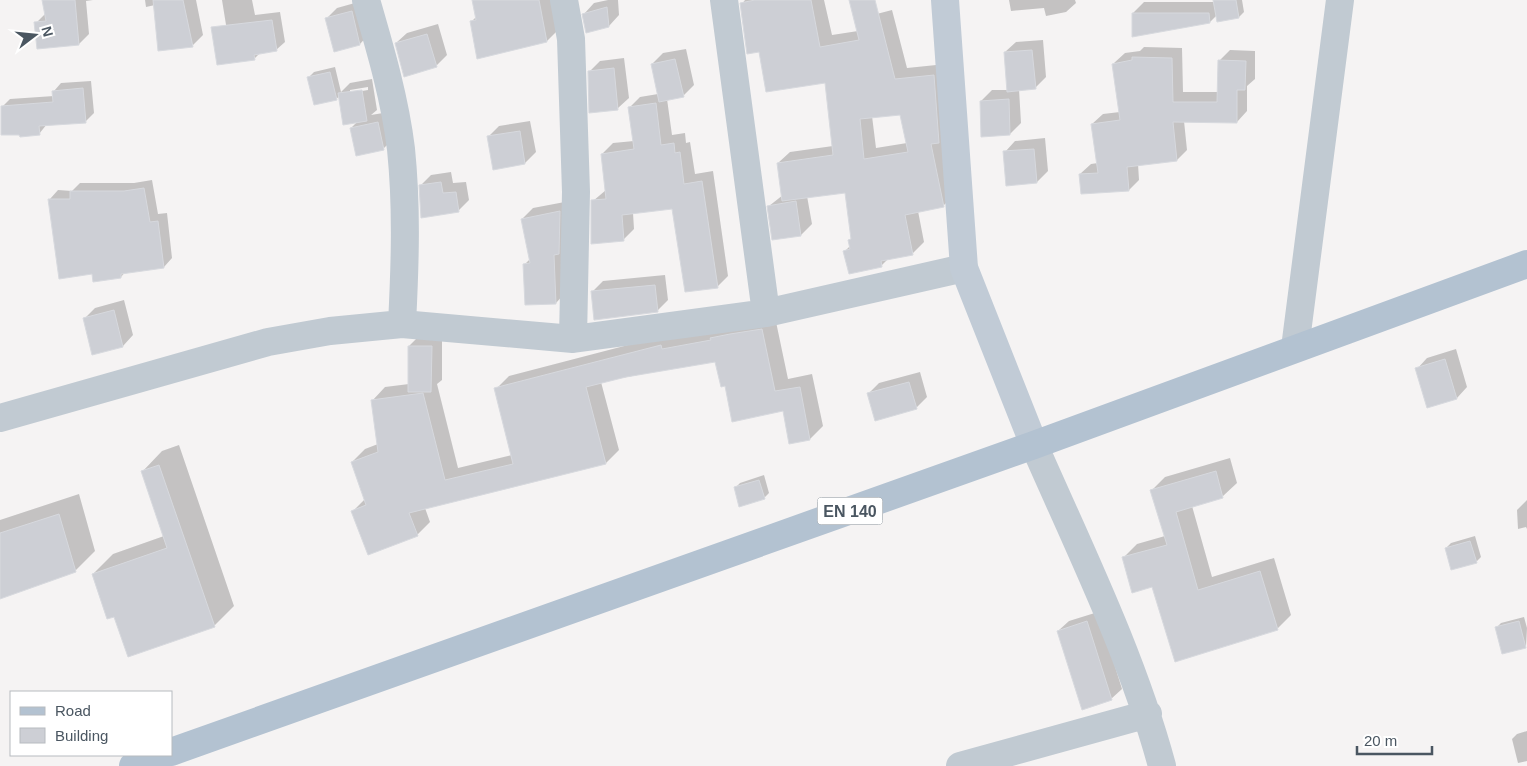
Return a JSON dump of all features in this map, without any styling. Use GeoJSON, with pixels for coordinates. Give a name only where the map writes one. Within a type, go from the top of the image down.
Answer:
{"type":"FeatureCollection","features":[{"type":"Feature","properties":{"kind":"main road","name":"EN 140"},"geometry":{"type":"LineString","coordinates":[[172,752],[1034,445],[1527,264]]}},
{"type":"Feature","properties":{"kind":"main road"},"geometry":{"type":"LineString","coordinates":[[133,766],[161,756]]}},
{"type":"Feature","properties":{"kind":"street"},"geometry":{"type":"LineString","coordinates":[[366,0],[382,56],[401,147],[406,227],[402,324]]}},
{"type":"Feature","properties":{"kind":"street"},"geometry":{"type":"LineString","coordinates":[[564,0],[570,38],[576,192],[573,339]]}},
{"type":"Feature","properties":{"kind":"street"},"geometry":{"type":"LineString","coordinates":[[724,0],[766,313]]}},
{"type":"Feature","properties":{"kind":"street"},"geometry":{"type":"LineString","coordinates":[[945,0],[964,268],[1034,445],[1148,714],[1162,766]]}},
{"type":"Feature","properties":{"kind":"street"},"geometry":{"type":"LineString","coordinates":[[1295,348],[1340,0]]}},
{"type":"Feature","properties":{"kind":"street"},"geometry":{"type":"LineString","coordinates":[[0,418],[268,342],[330,331],[402,324],[573,339],[766,313],[964,268]]}},
{"type":"Feature","properties":{"kind":"street"},"geometry":{"type":"LineString","coordinates":[[960,766],[1148,714]]}},
{"type":"Feature","properties":{"kind":"building"},"geometry":{"type":"Polygon","coordinates":[[[42,0],[75,0],[79,45],[37,49],[34,22],[46,21],[42,0]]]}},
{"type":"Feature","properties":{"kind":"building"},"geometry":{"type":"Polygon","coordinates":[[[153,0],[183,0],[193,47],[158,51],[153,0]]]}},
{"type":"Feature","properties":{"kind":"building"},"geometry":{"type":"Polygon","coordinates":[[[472,0],[539,0],[547,42],[477,59],[470,21],[476,20],[472,0]]]}},
{"type":"Feature","properties":{"kind":"building"},"geometry":{"type":"Polygon","coordinates":[[[755,0],[811,0],[820,47],[859,40],[849,0],[875,0],[895,79],[934,75],[939,143],[931,144],[944,207],[905,215],[913,255],[881,261],[882,267],[849,274],[843,251],[850,249],[848,240],[851,239],[845,193],[782,201],[777,163],[833,155],[825,83],[766,92],[759,52],[747,54],[740,3],[755,0]],[[900,115],[860,119],[864,159],[908,152],[900,115]]]}},
{"type":"Feature","properties":{"kind":"building"},"geometry":{"type":"Polygon","coordinates":[[[1213,0],[1236,0],[1239,18],[1217,22],[1213,0]]]}},
{"type":"Feature","properties":{"kind":"building"},"geometry":{"type":"Polygon","coordinates":[[[607,7],[609,27],[586,33],[582,14],[607,7]]]}},
{"type":"Feature","properties":{"kind":"building"},"geometry":{"type":"Polygon","coordinates":[[[352,11],[360,45],[334,52],[325,18],[352,11]]]}},
{"type":"Feature","properties":{"kind":"building"},"geometry":{"type":"Polygon","coordinates":[[[1132,13],[1209,13],[1210,23],[1132,37],[1132,13]]]}},
{"type":"Feature","properties":{"kind":"building"},"geometry":{"type":"Polygon","coordinates":[[[272,20],[277,51],[254,55],[255,60],[217,65],[211,27],[272,20]]]}},
{"type":"Feature","properties":{"kind":"building"},"geometry":{"type":"Polygon","coordinates":[[[427,34],[437,67],[404,77],[395,43],[427,34]]]}},
{"type":"Feature","properties":{"kind":"building"},"geometry":{"type":"Polygon","coordinates":[[[1032,50],[1036,89],[1007,92],[1004,52],[1032,50]]]}},
{"type":"Feature","properties":{"kind":"building"},"geometry":{"type":"Polygon","coordinates":[[[1132,57],[1172,58],[1173,102],[1217,102],[1218,60],[1246,61],[1245,90],[1237,90],[1237,123],[1173,122],[1177,161],[1127,167],[1129,191],[1081,194],[1079,174],[1098,173],[1091,124],[1120,120],[1112,64],[1132,60],[1132,57]]]}},
{"type":"Feature","properties":{"kind":"building"},"geometry":{"type":"Polygon","coordinates":[[[675,59],[684,97],[659,102],[651,64],[675,59]]]}},
{"type":"Feature","properties":{"kind":"building"},"geometry":{"type":"Polygon","coordinates":[[[614,68],[618,110],[589,113],[588,71],[614,68]]]}},
{"type":"Feature","properties":{"kind":"building"},"geometry":{"type":"Polygon","coordinates":[[[330,72],[337,100],[314,105],[307,77],[330,72]]]}},
{"type":"Feature","properties":{"kind":"building"},"geometry":{"type":"Polygon","coordinates":[[[83,88],[86,123],[39,126],[40,135],[20,137],[19,135],[1,135],[1,106],[53,102],[52,91],[83,88]]]}},
{"type":"Feature","properties":{"kind":"building"},"geometry":{"type":"Polygon","coordinates":[[[362,90],[367,121],[343,125],[338,93],[362,90]]]}},
{"type":"Feature","properties":{"kind":"building"},"geometry":{"type":"Polygon","coordinates":[[[1009,99],[1010,135],[981,137],[980,101],[1009,99]]]}},
{"type":"Feature","properties":{"kind":"building"},"geometry":{"type":"Polygon","coordinates":[[[656,103],[661,145],[674,143],[675,153],[680,152],[684,184],[702,181],[718,288],[685,292],[672,209],[622,215],[624,241],[591,244],[591,200],[606,199],[601,154],[634,149],[628,107],[656,103]]]}},
{"type":"Feature","properties":{"kind":"building"},"geometry":{"type":"Polygon","coordinates":[[[378,122],[384,150],[356,156],[350,128],[378,122]]]}},
{"type":"Feature","properties":{"kind":"building"},"geometry":{"type":"Polygon","coordinates":[[[520,131],[525,164],[493,170],[487,136],[520,131]]]}},
{"type":"Feature","properties":{"kind":"building"},"geometry":{"type":"Polygon","coordinates":[[[1034,149],[1037,183],[1006,186],[1003,151],[1034,149]]]}},
{"type":"Feature","properties":{"kind":"building"},"geometry":{"type":"Polygon","coordinates":[[[441,182],[443,193],[456,192],[459,212],[421,218],[419,185],[441,182]]]}},
{"type":"Feature","properties":{"kind":"building"},"geometry":{"type":"Polygon","coordinates":[[[144,188],[150,222],[158,221],[164,268],[121,274],[121,278],[93,282],[92,274],[59,279],[48,199],[70,199],[70,191],[124,191],[144,188]]]}},
{"type":"Feature","properties":{"kind":"building"},"geometry":{"type":"Polygon","coordinates":[[[796,201],[801,236],[772,240],[767,206],[796,201]]]}},
{"type":"Feature","properties":{"kind":"building"},"geometry":{"type":"Polygon","coordinates":[[[560,211],[559,254],[554,255],[556,304],[525,305],[523,264],[530,263],[521,219],[560,211]]]}},
{"type":"Feature","properties":{"kind":"building"},"geometry":{"type":"Polygon","coordinates":[[[655,285],[658,312],[594,320],[591,291],[655,285]]]}},
{"type":"Feature","properties":{"kind":"building"},"geometry":{"type":"Polygon","coordinates":[[[114,310],[123,347],[92,355],[83,318],[114,310]]]}},
{"type":"Feature","properties":{"kind":"building"},"geometry":{"type":"Polygon","coordinates":[[[762,329],[775,391],[800,387],[810,440],[789,444],[783,411],[732,422],[725,386],[721,387],[715,362],[626,377],[586,387],[606,464],[409,513],[418,536],[368,555],[351,511],[366,505],[351,462],[378,452],[371,400],[423,393],[445,480],[513,464],[494,388],[661,345],[662,349],[762,329]]]}},
{"type":"Feature","properties":{"kind":"building"},"geometry":{"type":"Polygon","coordinates":[[[408,346],[432,346],[431,392],[408,392],[408,346]]]}},
{"type":"Feature","properties":{"kind":"building"},"geometry":{"type":"Polygon","coordinates":[[[1445,359],[1457,399],[1427,408],[1415,368],[1445,359]]]}},
{"type":"Feature","properties":{"kind":"building"},"geometry":{"type":"Polygon","coordinates":[[[909,382],[917,409],[875,421],[867,393],[909,382]]]}},
{"type":"Feature","properties":{"kind":"building"},"geometry":{"type":"Polygon","coordinates":[[[159,465],[215,627],[128,657],[114,617],[107,619],[92,574],[167,548],[141,471],[159,465]]]}},
{"type":"Feature","properties":{"kind":"building"},"geometry":{"type":"Polygon","coordinates":[[[1216,471],[1223,498],[1176,512],[1198,590],[1260,571],[1278,630],[1175,662],[1152,587],[1132,593],[1122,557],[1167,545],[1150,490],[1216,471]]]}},
{"type":"Feature","properties":{"kind":"building"},"geometry":{"type":"Polygon","coordinates":[[[759,480],[765,499],[739,507],[734,487],[759,480]]]}},
{"type":"Feature","properties":{"kind":"building"},"geometry":{"type":"Polygon","coordinates":[[[59,514],[76,572],[0,599],[0,533],[59,514]]]}},
{"type":"Feature","properties":{"kind":"building"},"geometry":{"type":"Polygon","coordinates":[[[1470,541],[1477,563],[1451,570],[1445,548],[1470,541]]]}},
{"type":"Feature","properties":{"kind":"building"},"geometry":{"type":"Polygon","coordinates":[[[1087,621],[1112,700],[1082,710],[1057,631],[1087,621]]]}},
{"type":"Feature","properties":{"kind":"building"},"geometry":{"type":"Polygon","coordinates":[[[1519,621],[1526,648],[1502,654],[1495,627],[1519,621]]]}}]}
